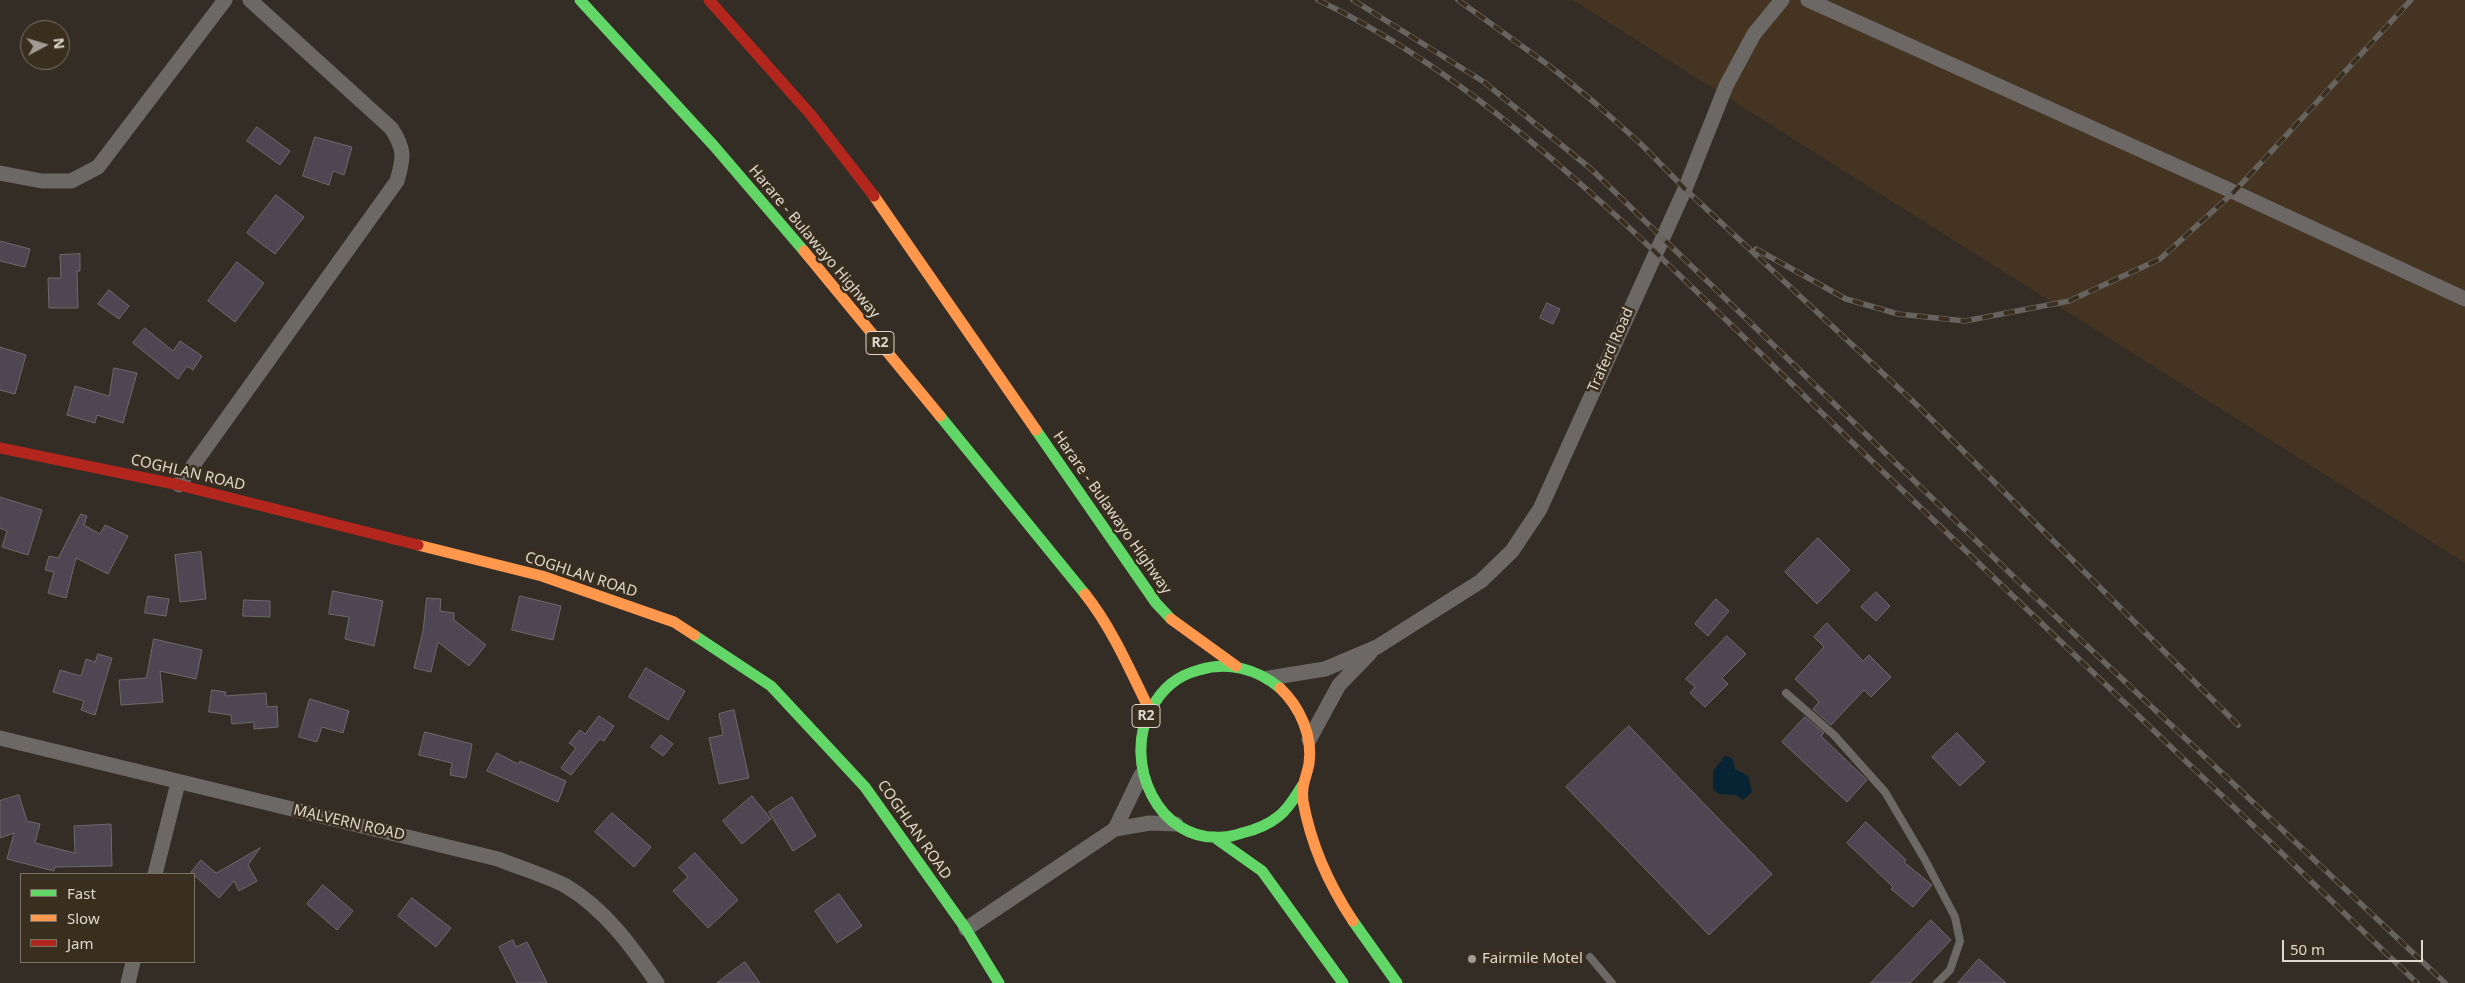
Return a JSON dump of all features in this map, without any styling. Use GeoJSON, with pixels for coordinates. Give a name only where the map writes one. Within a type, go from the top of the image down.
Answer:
{"type":"FeatureCollection","features":[{"type":"Feature","properties":{"kind":"main road","name":"Harare - Bulawayo Highway"},"geometry":{"type":"LineString","coordinates":[[580,0],[639,62],[801,247],[1095,607],[1121,653],[1148,709]]}},
{"type":"Feature","properties":{"kind":"main road","name":"Harare - Bulawayo Highway"},"geometry":{"type":"LineString","coordinates":[[709,0],[811,114],[873,195],[1156,602],[1176,624],[1236,666],[1269,678],[1288,695],[1302,716],[1308,740],[1309,763],[1302,786],[1287,809],[1266,826],[1241,835],[1214,837],[1195,832],[1177,824],[1161,810],[1149,794],[1141,775],[1138,752],[1140,730],[1148,709],[1165,688],[1186,674],[1210,666],[1236,666]]}},
{"type":"Feature","properties":{"kind":"main road","name":"COGHLAN ROAD"},"geometry":{"type":"LineString","coordinates":[[0,448],[179,485],[542,576],[674,622],[771,686],[865,787],[966,929],[999,983]]}},
{"type":"Feature","properties":{"kind":"main road","name":"Harare - Bulawayo Highway"},"geometry":{"type":"LineString","coordinates":[[1302,786],[1310,830],[1323,866],[1347,910],[1397,983]]}},
{"type":"Feature","properties":{"kind":"main road","name":"Harare - Bulawayo Highway"},"geometry":{"type":"LineString","coordinates":[[1214,837],[1262,872],[1343,983]]}},
{"type":"Feature","properties":{"kind":"street"},"geometry":{"type":"LineString","coordinates":[[0,173],[42,181],[71,181],[98,167],[225,0]]}},
{"type":"Feature","properties":{"kind":"street"},"geometry":{"type":"LineString","coordinates":[[179,485],[397,181],[403,162],[402,144],[391,128],[250,0]]}},
{"type":"Feature","properties":{"kind":"street","name":"Traferd Road"},"geometry":{"type":"LineString","coordinates":[[1269,678],[1325,669],[1376,647],[1482,581],[1512,551],[1540,509],[1686,189],[1726,86],[1754,34],[1782,0]]}},
{"type":"Feature","properties":{"kind":"street"},"geometry":{"type":"LineString","coordinates":[[1808,0],[2234,192],[2465,299]]}},
{"type":"Feature","properties":{"kind":"street","name":"Traferd Road"},"geometry":{"type":"LineString","coordinates":[[1308,740],[1339,685],[1376,647]]}},
{"type":"Feature","properties":{"kind":"street","name":"MALVERN ROAD"},"geometry":{"type":"LineString","coordinates":[[0,738],[178,783],[498,859],[566,886],[599,912],[632,947],[657,983]]}},
{"type":"Feature","properties":{"kind":"street"},"geometry":{"type":"LineString","coordinates":[[1115,829],[1141,775]]}},
{"type":"Feature","properties":{"kind":"street"},"geometry":{"type":"LineString","coordinates":[[155,873],[178,783]]}},
{"type":"Feature","properties":{"kind":"street"},"geometry":{"type":"LineString","coordinates":[[966,929],[1115,829],[1150,822],[1177,824]]}},
{"type":"Feature","properties":{"kind":"street"},"geometry":{"type":"LineString","coordinates":[[128,983],[133,963]]}},
{"type":"Feature","properties":{"kind":"lane"},"geometry":{"type":"LineString","coordinates":[[1786,693],[1834,735],[1885,792],[1924,858],[1955,917],[1960,941],[1950,970],[1937,983]]}},
{"type":"Feature","properties":{"kind":"lane"},"geometry":{"type":"LineString","coordinates":[[1590,956],[1612,983]]}},
{"type":"Feature","properties":{"kind":"shaded area"},"geometry":{"type":"Polygon","coordinates":[[[1573,0],[2465,0],[2465,563],[1573,0]]]}},
{"type":"Feature","properties":{"kind":"water"},"geometry":{"type":"Polygon","coordinates":[[[1725,756],[1733,760],[1735,769],[1748,776],[1752,792],[1743,800],[1736,795],[1718,794],[1713,788],[1713,771],[1725,756]]]}},
{"type":"Feature","properties":{"kind":"building"},"geometry":{"type":"Polygon","coordinates":[[[257,127],[290,151],[280,165],[247,141],[257,127]]]}},
{"type":"Feature","properties":{"kind":"building"},"geometry":{"type":"Polygon","coordinates":[[[315,137],[352,147],[344,175],[333,171],[329,185],[303,176],[315,137]]]}},
{"type":"Feature","properties":{"kind":"building"},"geometry":{"type":"Polygon","coordinates":[[[276,195],[304,217],[275,254],[247,233],[276,195]]]}},
{"type":"Feature","properties":{"kind":"building"},"geometry":{"type":"Polygon","coordinates":[[[0,241],[30,249],[25,267],[0,261],[0,241]]]}},
{"type":"Feature","properties":{"kind":"building"},"geometry":{"type":"Polygon","coordinates":[[[80,254],[80,271],[77,271],[78,308],[49,308],[48,278],[61,278],[60,255],[80,254]]]}},
{"type":"Feature","properties":{"kind":"building"},"geometry":{"type":"Polygon","coordinates":[[[237,262],[264,283],[235,322],[208,301],[237,262]]]}},
{"type":"Feature","properties":{"kind":"building"},"geometry":{"type":"Polygon","coordinates":[[[109,290],[129,306],[119,319],[98,304],[109,290]]]}},
{"type":"Feature","properties":{"kind":"building"},"geometry":{"type":"Polygon","coordinates":[[[1547,303],[1560,309],[1553,324],[1540,318],[1547,303]]]}},
{"type":"Feature","properties":{"kind":"building"},"geometry":{"type":"Polygon","coordinates":[[[145,328],[173,351],[180,341],[202,356],[193,370],[187,366],[178,379],[133,343],[145,328]]]}},
{"type":"Feature","properties":{"kind":"building"},"geometry":{"type":"Polygon","coordinates":[[[0,347],[26,355],[15,394],[0,390],[0,347]]]}},
{"type":"Feature","properties":{"kind":"building"},"geometry":{"type":"Polygon","coordinates":[[[114,368],[137,373],[123,423],[97,415],[95,423],[67,415],[75,386],[109,396],[114,368]]]}},
{"type":"Feature","properties":{"kind":"building"},"geometry":{"type":"Polygon","coordinates":[[[0,497],[42,510],[28,555],[2,547],[7,531],[0,528],[0,497]]]}},
{"type":"Feature","properties":{"kind":"building"},"geometry":{"type":"Polygon","coordinates":[[[81,514],[87,516],[84,525],[100,534],[105,525],[128,536],[108,574],[76,558],[66,598],[48,593],[54,572],[45,570],[49,556],[58,558],[81,514]]]}},
{"type":"Feature","properties":{"kind":"building"},"geometry":{"type":"Polygon","coordinates":[[[1818,538],[1850,570],[1817,604],[1785,572],[1818,538]]]}},
{"type":"Feature","properties":{"kind":"building"},"geometry":{"type":"Polygon","coordinates":[[[201,552],[206,599],[180,602],[175,555],[201,552]]]}},
{"type":"Feature","properties":{"kind":"building"},"geometry":{"type":"Polygon","coordinates":[[[333,591],[383,601],[374,646],[345,639],[349,617],[329,614],[333,591]]]}},
{"type":"Feature","properties":{"kind":"building"},"geometry":{"type":"Polygon","coordinates":[[[1876,592],[1890,606],[1876,621],[1861,607],[1876,592]]]}},
{"type":"Feature","properties":{"kind":"building"},"geometry":{"type":"Polygon","coordinates":[[[148,596],[169,599],[166,616],[145,613],[148,596]]]}},
{"type":"Feature","properties":{"kind":"building"},"geometry":{"type":"Polygon","coordinates":[[[520,596],[561,606],[553,640],[512,630],[520,596]]]}},
{"type":"Feature","properties":{"kind":"building"},"geometry":{"type":"Polygon","coordinates":[[[427,598],[441,599],[440,611],[454,613],[454,620],[486,645],[469,666],[438,642],[431,672],[414,668],[423,631],[427,598]]]}},
{"type":"Feature","properties":{"kind":"building"},"geometry":{"type":"Polygon","coordinates":[[[1716,599],[1729,611],[1708,636],[1695,624],[1716,599]]]}},
{"type":"Feature","properties":{"kind":"building"},"geometry":{"type":"Polygon","coordinates":[[[244,600],[270,601],[270,617],[243,616],[244,600]]]}},
{"type":"Feature","properties":{"kind":"building"},"geometry":{"type":"Polygon","coordinates":[[[1827,623],[1863,661],[1869,655],[1891,677],[1871,697],[1864,690],[1831,725],[1813,709],[1819,702],[1795,679],[1824,647],[1814,637],[1827,623]]]}},
{"type":"Feature","properties":{"kind":"building"},"geometry":{"type":"Polygon","coordinates":[[[1727,636],[1746,654],[1722,678],[1728,684],[1705,707],[1690,693],[1695,687],[1686,679],[1727,636]]]}},
{"type":"Feature","properties":{"kind":"building"},"geometry":{"type":"Polygon","coordinates":[[[154,639],[202,650],[196,679],[160,671],[163,702],[121,705],[119,680],[146,678],[154,639]]]}},
{"type":"Feature","properties":{"kind":"building"},"geometry":{"type":"Polygon","coordinates":[[[98,654],[112,658],[95,715],[81,710],[84,701],[53,692],[60,670],[81,676],[86,659],[95,662],[98,654]]]}},
{"type":"Feature","properties":{"kind":"building"},"geometry":{"type":"Polygon","coordinates":[[[646,668],[685,691],[668,720],[629,697],[646,668]]]}},
{"type":"Feature","properties":{"kind":"building"},"geometry":{"type":"Polygon","coordinates":[[[212,690],[226,692],[225,696],[266,693],[267,707],[277,706],[278,727],[254,729],[254,722],[232,724],[231,715],[209,712],[212,690]]]}},
{"type":"Feature","properties":{"kind":"building"},"geometry":{"type":"Polygon","coordinates":[[[310,699],[349,711],[343,733],[322,727],[317,742],[299,737],[310,699]]]}},
{"type":"Feature","properties":{"kind":"building"},"geometry":{"type":"Polygon","coordinates":[[[734,710],[749,778],[719,784],[709,738],[723,735],[719,714],[734,710]]]}},
{"type":"Feature","properties":{"kind":"building"},"geometry":{"type":"Polygon","coordinates":[[[599,716],[614,726],[604,741],[600,739],[571,775],[561,768],[576,748],[569,743],[580,730],[585,734],[599,716]]]}},
{"type":"Feature","properties":{"kind":"building"},"geometry":{"type":"Polygon","coordinates":[[[1805,717],[1824,733],[1821,736],[1867,780],[1847,802],[1782,742],[1805,717]]]}},
{"type":"Feature","properties":{"kind":"building"},"geometry":{"type":"Polygon","coordinates":[[[1629,726],[1772,874],[1709,935],[1566,787],[1629,726]]]}},
{"type":"Feature","properties":{"kind":"building"},"geometry":{"type":"Polygon","coordinates":[[[425,732],[472,744],[466,778],[450,775],[452,763],[419,755],[425,732]]]}},
{"type":"Feature","properties":{"kind":"building"},"geometry":{"type":"Polygon","coordinates":[[[1957,733],[1985,762],[1960,786],[1932,757],[1957,733]]]}},
{"type":"Feature","properties":{"kind":"building"},"geometry":{"type":"Polygon","coordinates":[[[661,735],[673,744],[663,756],[651,747],[661,735]]]}},
{"type":"Feature","properties":{"kind":"building"},"geometry":{"type":"Polygon","coordinates":[[[497,753],[518,764],[520,761],[566,781],[558,802],[487,771],[497,753]]]}},
{"type":"Feature","properties":{"kind":"building"},"geometry":{"type":"Polygon","coordinates":[[[19,795],[27,821],[40,824],[35,843],[75,853],[74,826],[111,824],[112,866],[55,867],[54,871],[7,859],[14,833],[0,838],[0,801],[19,795]]]}},
{"type":"Feature","properties":{"kind":"building"},"geometry":{"type":"Polygon","coordinates":[[[752,796],[771,819],[742,844],[723,821],[752,796]]]}},
{"type":"Feature","properties":{"kind":"building"},"geometry":{"type":"Polygon","coordinates":[[[792,797],[816,836],[793,851],[769,812],[792,797]]]}},
{"type":"Feature","properties":{"kind":"building"},"geometry":{"type":"Polygon","coordinates":[[[612,813],[651,847],[634,867],[595,832],[612,813]]]}},
{"type":"Feature","properties":{"kind":"building"},"geometry":{"type":"Polygon","coordinates":[[[1866,822],[1906,860],[1904,862],[1932,885],[1913,907],[1891,889],[1893,887],[1847,843],[1866,822]]]}},
{"type":"Feature","properties":{"kind":"building"},"geometry":{"type":"Polygon","coordinates":[[[260,848],[248,865],[257,881],[239,891],[234,881],[219,898],[195,876],[195,873],[191,872],[201,860],[216,873],[260,848]]]}},
{"type":"Feature","properties":{"kind":"building"},"geometry":{"type":"Polygon","coordinates":[[[695,853],[738,900],[708,928],[673,891],[688,877],[679,868],[695,853]]]}},
{"type":"Feature","properties":{"kind":"building"},"geometry":{"type":"Polygon","coordinates":[[[323,885],[353,911],[337,930],[307,904],[323,885]]]}},
{"type":"Feature","properties":{"kind":"building"},"geometry":{"type":"Polygon","coordinates":[[[839,894],[862,926],[837,943],[815,911],[839,894]]]}},
{"type":"Feature","properties":{"kind":"building"},"geometry":{"type":"Polygon","coordinates":[[[412,898],[451,928],[436,947],[398,916],[412,898]]]}},
{"type":"Feature","properties":{"kind":"building"},"geometry":{"type":"Polygon","coordinates":[[[1931,920],[1951,940],[1910,983],[1871,983],[1931,920]]]}},
{"type":"Feature","properties":{"kind":"building"},"geometry":{"type":"Polygon","coordinates":[[[513,940],[516,947],[527,942],[547,983],[517,983],[499,947],[513,940]]]}},
{"type":"Feature","properties":{"kind":"building"},"geometry":{"type":"Polygon","coordinates":[[[1979,959],[2006,983],[1958,983],[1979,959]]]}},
{"type":"Feature","properties":{"kind":"building"},"geometry":{"type":"Polygon","coordinates":[[[745,962],[760,983],[717,983],[745,962]]]}},
{"type":"Feature","properties":{"kind":"railway"},"geometry":{"type":"LineString","coordinates":[[1318,0],[1401,46],[1440,72],[1516,129],[1588,190],[2417,983]]}},
{"type":"Feature","properties":{"kind":"railway"},"geometry":{"type":"LineString","coordinates":[[1353,0],[1484,82],[1591,169],[2015,578],[2445,983]]}},
{"type":"Feature","properties":{"kind":"railway"},"geometry":{"type":"LineString","coordinates":[[1458,0],[1551,67],[1642,145],[1685,189],[1919,407],[2238,725]]}},
{"type":"Feature","properties":{"kind":"railway"},"geometry":{"type":"LineString","coordinates":[[1756,249],[1846,299],[1898,314],[1965,321],[2069,301],[2160,259],[2234,192],[2411,0]]}},
{"type":"Feature","properties":{"kind":"traffic: fast"},"geometry":{"type":"LineString","coordinates":[[580,0],[714,146],[804,251]]}},
{"type":"Feature","properties":{"kind":"traffic: fast"},"geometry":{"type":"LineString","coordinates":[[940,416],[1085,594]]}},
{"type":"Feature","properties":{"kind":"traffic: fast"},"geometry":{"type":"LineString","coordinates":[[1036,430],[1156,603],[1171,619]]}},
{"type":"Feature","properties":{"kind":"traffic: fast"},"geometry":{"type":"LineString","coordinates":[[694,635],[771,686],[865,787],[966,929],[999,983]]}},
{"type":"Feature","properties":{"kind":"traffic: fast"},"geometry":{"type":"LineString","coordinates":[[1280,688],[1262,676],[1242,668],[1221,666],[1210,667],[1191,673],[1170,684],[1155,702],[1143,730],[1141,752],[1144,774],[1152,795],[1164,813],[1180,827],[1200,835],[1223,837],[1266,825],[1283,813],[1302,786]]}},
{"type":"Feature","properties":{"kind":"traffic: fast"},"geometry":{"type":"LineString","coordinates":[[1214,837],[1262,871],[1343,983]]}},
{"type":"Feature","properties":{"kind":"traffic: fast"},"geometry":{"type":"LineString","coordinates":[[1353,921],[1397,983]]}},
{"type":"Feature","properties":{"kind":"traffic: slow"},"geometry":{"type":"LineString","coordinates":[[874,196],[1036,430]]}},
{"type":"Feature","properties":{"kind":"traffic: slow"},"geometry":{"type":"LineString","coordinates":[[804,251],[940,416]]}},
{"type":"Feature","properties":{"kind":"traffic: slow"},"geometry":{"type":"LineString","coordinates":[[418,545],[542,576],[674,622],[694,635]]}},
{"type":"Feature","properties":{"kind":"traffic: slow"},"geometry":{"type":"LineString","coordinates":[[1085,594],[1112,635],[1149,709]]}},
{"type":"Feature","properties":{"kind":"traffic: slow"},"geometry":{"type":"LineString","coordinates":[[1171,619],[1236,666]]}},
{"type":"Feature","properties":{"kind":"traffic: slow"},"geometry":{"type":"LineString","coordinates":[[1280,688],[1294,704],[1307,733],[1310,753],[1303,786],[1303,801],[1316,849],[1336,893],[1353,921]]}},
{"type":"Feature","properties":{"kind":"traffic: jam"},"geometry":{"type":"LineString","coordinates":[[709,0],[811,115],[874,196]]}},
{"type":"Feature","properties":{"kind":"traffic: jam"},"geometry":{"type":"LineString","coordinates":[[0,448],[179,485],[418,545]]}},
{"type":"Feature","properties":{"kind":"place","name":"Fairmile Motel"},"geometry":{"type":"Point","coordinates":[1472,959]}}]}
